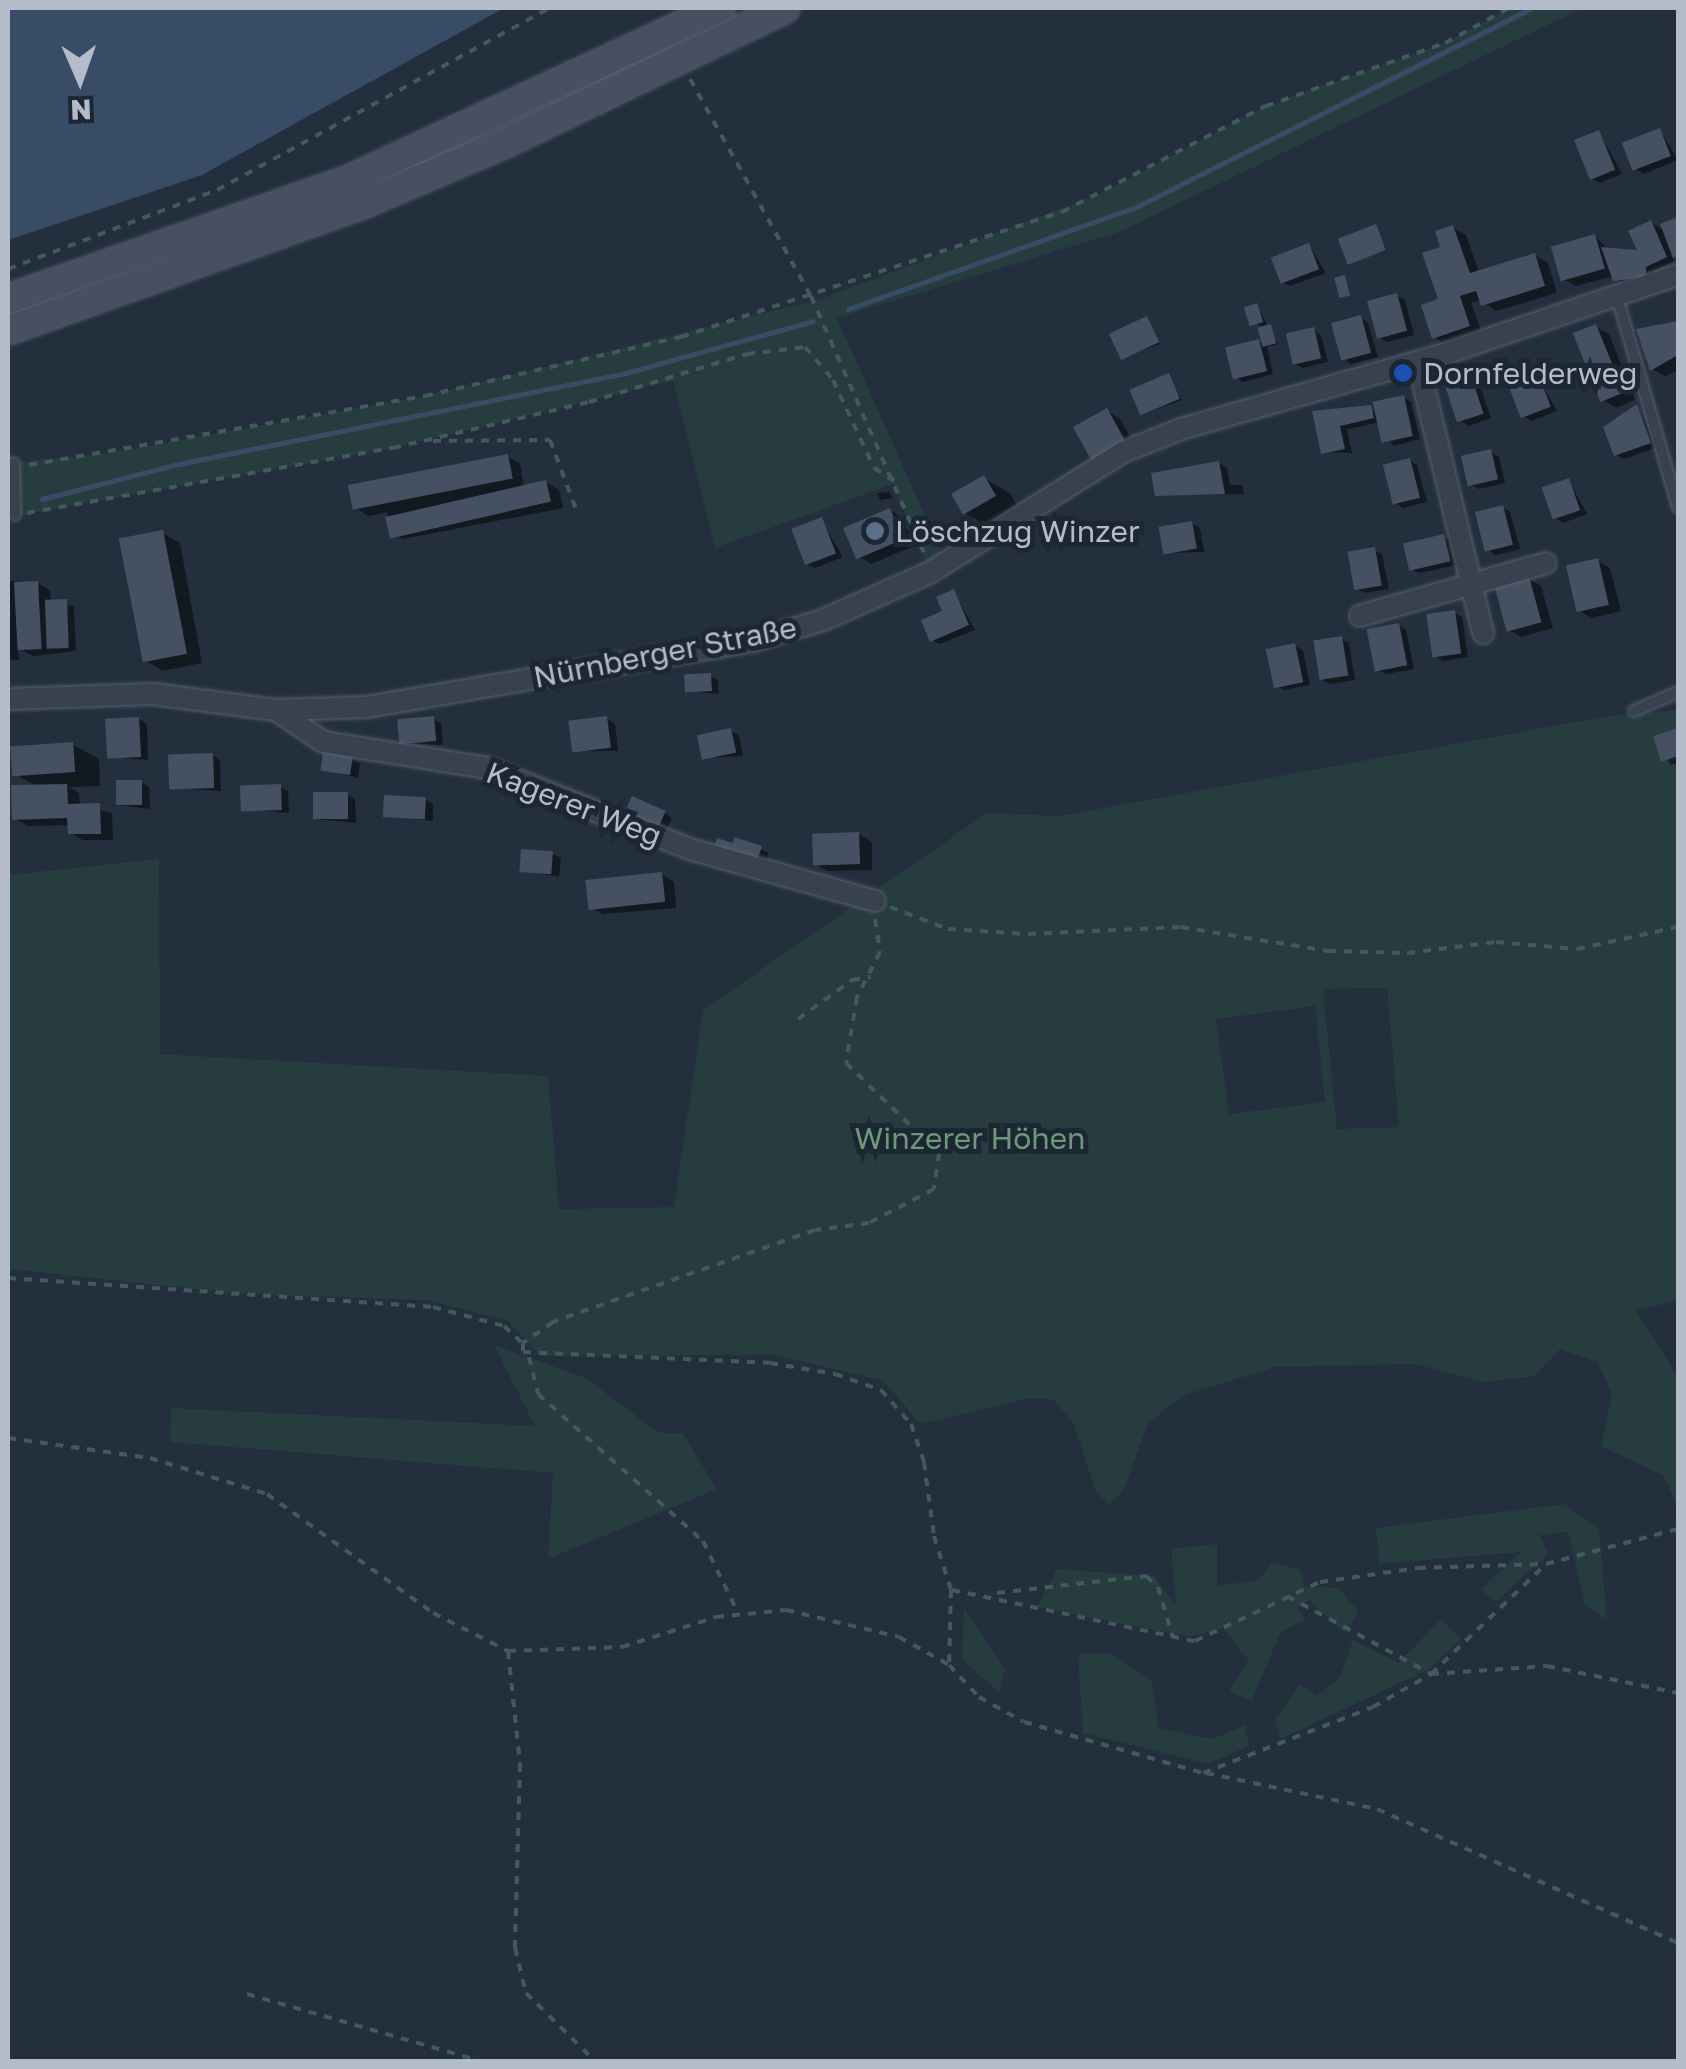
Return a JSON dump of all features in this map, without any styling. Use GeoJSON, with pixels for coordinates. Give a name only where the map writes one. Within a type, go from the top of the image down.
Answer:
{"type":"FeatureCollection","features":[{"type":"Feature","properties":{"kind":"main road"},"geometry":{"type":"LineString","coordinates":[[8,299],[349,180],[720,8]]}},
{"type":"Feature","properties":{"kind":"main road"},"geometry":{"type":"LineString","coordinates":[[8,330],[360,205],[536,128],[785,8]]}},
{"type":"Feature","properties":{"kind":"street","name":"Nürnberger Straße"},"geometry":{"type":"LineString","coordinates":[[8,699],[153,694],[276,710],[366,707],[753,642],[824,620],[932,572],[1123,452],[1181,429],[1418,362],[1678,275]]}},
{"type":"Feature","properties":{"kind":"street"},"geometry":{"type":"LineString","coordinates":[[1418,362],[1483,633]]}},
{"type":"Feature","properties":{"kind":"street"},"geometry":{"type":"LineString","coordinates":[[1360,616],[1469,581],[1546,563]]}},
{"type":"Feature","properties":{"kind":"street","name":"Kagerer Weg"},"geometry":{"type":"LineString","coordinates":[[276,710],[323,742],[488,768],[690,849],[875,902]]}},
{"type":"Feature","properties":{"kind":"lane"},"geometry":{"type":"LineString","coordinates":[[1618,297],[1678,507]]}},
{"type":"Feature","properties":{"kind":"lane"},"geometry":{"type":"LineString","coordinates":[[11,463],[15,515]]}},
{"type":"Feature","properties":{"kind":"lane"},"geometry":{"type":"LineString","coordinates":[[1634,711],[1678,692]]}},
{"type":"Feature","properties":{"kind":"path"},"geometry":{"type":"LineString","coordinates":[[8,269],[218,190],[549,8]]}},
{"type":"Feature","properties":{"kind":"path"},"geometry":{"type":"LineString","coordinates":[[11,463],[110,453],[425,396],[681,337],[1062,212],[1266,106],[1445,43],[1509,8]]}},
{"type":"Feature","properties":{"kind":"path"},"geometry":{"type":"LineString","coordinates":[[689,77],[811,296],[896,482],[932,572]]}},
{"type":"Feature","properties":{"kind":"path"},"geometry":{"type":"LineString","coordinates":[[15,515],[423,441],[589,402],[746,354],[805,347],[832,380],[874,468],[896,482]]}},
{"type":"Feature","properties":{"kind":"path"},"geometry":{"type":"LineString","coordinates":[[423,441],[550,440],[576,509]]}},
{"type":"Feature","properties":{"kind":"path"},"geometry":{"type":"LineString","coordinates":[[523,1343],[553,1322],[616,1298],[815,1230],[869,1223],[934,1190],[938,1154],[846,1063],[857,997],[880,952],[875,902],[948,928],[1028,934],[1181,927],[1328,951],[1406,953],[1496,942],[1577,949],[1678,926]]}},
{"type":"Feature","properties":{"kind":"path"},"geometry":{"type":"LineString","coordinates":[[798,1019],[852,980],[870,977]]}},
{"type":"Feature","properties":{"kind":"path"},"geometry":{"type":"LineString","coordinates":[[8,1278],[432,1307],[504,1326],[523,1343],[538,1394],[703,1542],[738,1612]]}},
{"type":"Feature","properties":{"kind":"path"},"geometry":{"type":"LineString","coordinates":[[529,1357],[770,1363],[836,1374],[881,1390],[911,1424],[924,1462],[934,1536],[951,1590],[950,1665]]}},
{"type":"Feature","properties":{"kind":"path"},"geometry":{"type":"LineString","coordinates":[[8,1438],[150,1458],[267,1494],[433,1613],[508,1651],[622,1647],[738,1612],[786,1610],[899,1637],[950,1665],[979,1697],[1024,1722],[1203,1773],[1377,1809],[1678,1943]]}},
{"type":"Feature","properties":{"kind":"path"},"geometry":{"type":"LineString","coordinates":[[992,1594],[1066,1618],[1195,1641],[1228,1630],[1320,1582],[1418,1568],[1546,1564],[1678,1528]]}},
{"type":"Feature","properties":{"kind":"path"},"geometry":{"type":"LineString","coordinates":[[1203,1773],[1373,1706],[1430,1674],[1546,1564]]}},
{"type":"Feature","properties":{"kind":"path"},"geometry":{"type":"LineString","coordinates":[[951,1590],[992,1594],[1146,1576],[1158,1587],[1174,1640]]}},
{"type":"Feature","properties":{"kind":"path"},"geometry":{"type":"LineString","coordinates":[[1287,1596],[1430,1674],[1547,1666],[1678,1692]]}},
{"type":"Feature","properties":{"kind":"path"},"geometry":{"type":"LineString","coordinates":[[508,1651],[520,1764],[515,1948],[526,1993],[596,2062]]}},
{"type":"Feature","properties":{"kind":"path"},"geometry":{"type":"LineString","coordinates":[[246,1994],[484,2062]]}},
{"type":"Feature","properties":{"kind":"green space"},"geometry":{"type":"Polygon","coordinates":[[[1509,8],[1583,8],[1119,232],[837,318],[946,563],[931,572],[893,484],[715,548],[673,381],[393,448],[8,517],[8,463],[110,453],[425,396],[821,299],[1100,194],[1266,106],[1445,43],[1509,8]]]}},
{"type":"Feature","properties":{"kind":"green space","name":"Winzerer Höhen"},"geometry":{"type":"Polygon","coordinates":[[[1678,710],[1678,1301],[1636,1310],[1678,1377],[1678,1508],[1664,1476],[1601,1446],[1612,1393],[1597,1362],[1560,1349],[1535,1376],[1483,1382],[1415,1364],[1275,1367],[1184,1395],[1148,1423],[1123,1491],[1109,1505],[1096,1492],[1074,1424],[1054,1400],[1031,1398],[920,1424],[884,1381],[775,1355],[540,1356],[508,1321],[427,1300],[243,1294],[8,1269],[8,875],[159,859],[160,1054],[548,1076],[559,1209],[674,1207],[703,1010],[987,813],[1060,816],[1608,716],[1678,710]],[[1387,988],[1323,989],[1337,1129],[1399,1127],[1387,988]],[[1315,1006],[1216,1019],[1229,1114],[1325,1102],[1315,1006]]]}},
{"type":"Feature","properties":{"kind":"green space"},"geometry":{"type":"Polygon","coordinates":[[[494,1345],[586,1378],[657,1432],[683,1434],[717,1489],[548,1559],[553,1473],[170,1442],[171,1408],[535,1426],[494,1345]]]}},
{"type":"Feature","properties":{"kind":"green space"},"geometry":{"type":"Polygon","coordinates":[[[1564,1504],[1599,1529],[1607,1620],[1585,1605],[1568,1532],[1540,1535],[1548,1554],[1495,1602],[1481,1589],[1521,1552],[1379,1564],[1376,1528],[1564,1504]]]}},
{"type":"Feature","properties":{"kind":"green space"},"geometry":{"type":"Polygon","coordinates":[[[1217,1544],[1217,1586],[1259,1580],[1272,1562],[1300,1570],[1304,1586],[1338,1588],[1358,1611],[1346,1634],[1309,1600],[1298,1607],[1304,1620],[1280,1633],[1252,1701],[1229,1691],[1249,1661],[1223,1628],[1190,1637],[1037,1607],[1057,1569],[1154,1576],[1176,1606],[1171,1549],[1217,1544]]]}},
{"type":"Feature","properties":{"kind":"green space"},"geometry":{"type":"Polygon","coordinates":[[[964,1608],[1005,1670],[999,1693],[962,1659],[964,1608]]]}},
{"type":"Feature","properties":{"kind":"green space"},"geometry":{"type":"Polygon","coordinates":[[[1441,1619],[1461,1638],[1428,1670],[1280,1739],[1275,1719],[1300,1684],[1317,1696],[1339,1679],[1353,1640],[1399,1663],[1441,1619]]]}},
{"type":"Feature","properties":{"kind":"green space"},"geometry":{"type":"Polygon","coordinates":[[[1110,1653],[1152,1681],[1159,1728],[1212,1739],[1245,1725],[1249,1746],[1208,1764],[1083,1733],[1078,1654],[1110,1653]]]}},
{"type":"Feature","properties":{"kind":"water"},"geometry":{"type":"Polygon","coordinates":[[[8,8],[504,8],[202,175],[8,240],[8,8]]]}},
{"type":"Feature","properties":{"kind":"building"},"geometry":{"type":"Polygon","coordinates":[[[1660,128],[1671,156],[1632,171],[1622,143],[1660,128]]]}},
{"type":"Feature","properties":{"kind":"building"},"geometry":{"type":"Polygon","coordinates":[[[1599,130],[1615,170],[1590,180],[1574,140],[1599,130]]]}},
{"type":"Feature","properties":{"kind":"building"},"geometry":{"type":"Polygon","coordinates":[[[1678,217],[1678,256],[1673,258],[1660,224],[1678,217]]]}},
{"type":"Feature","properties":{"kind":"building"},"geometry":{"type":"Polygon","coordinates":[[[1651,220],[1667,257],[1646,267],[1646,277],[1613,281],[1601,247],[1637,250],[1628,231],[1651,220]]]}},
{"type":"Feature","properties":{"kind":"building"},"geometry":{"type":"Polygon","coordinates":[[[1376,224],[1386,250],[1348,265],[1338,239],[1376,224]]]}},
{"type":"Feature","properties":{"kind":"building"},"geometry":{"type":"Polygon","coordinates":[[[1453,225],[1470,273],[1535,253],[1545,286],[1481,306],[1476,291],[1460,296],[1470,326],[1432,339],[1421,305],[1438,299],[1422,253],[1440,247],[1435,231],[1453,225]]]}},
{"type":"Feature","properties":{"kind":"building"},"geometry":{"type":"Polygon","coordinates":[[[1595,234],[1605,269],[1561,281],[1551,247],[1595,234]]]}},
{"type":"Feature","properties":{"kind":"building"},"geometry":{"type":"Polygon","coordinates":[[[1309,243],[1319,269],[1281,284],[1271,258],[1309,243]]]}},
{"type":"Feature","properties":{"kind":"building"},"geometry":{"type":"Polygon","coordinates":[[[1345,275],[1350,295],[1339,298],[1334,278],[1345,275]]]}},
{"type":"Feature","properties":{"kind":"building"},"geometry":{"type":"Polygon","coordinates":[[[1397,293],[1407,331],[1377,339],[1367,301],[1397,293]]]}},
{"type":"Feature","properties":{"kind":"building"},"geometry":{"type":"Polygon","coordinates":[[[1257,303],[1263,322],[1250,326],[1244,307],[1257,303]]]}},
{"type":"Feature","properties":{"kind":"building"},"geometry":{"type":"Polygon","coordinates":[[[1361,315],[1371,353],[1341,361],[1331,323],[1361,315]]]}},
{"type":"Feature","properties":{"kind":"building"},"geometry":{"type":"Polygon","coordinates":[[[1147,316],[1159,342],[1121,360],[1109,334],[1147,316]]]}},
{"type":"Feature","properties":{"kind":"building"},"geometry":{"type":"Polygon","coordinates":[[[1678,321],[1678,355],[1650,371],[1636,329],[1678,321]]]}},
{"type":"Feature","properties":{"kind":"building"},"geometry":{"type":"Polygon","coordinates":[[[1271,324],[1276,343],[1263,347],[1257,328],[1271,324]]]}},
{"type":"Feature","properties":{"kind":"building"},"geometry":{"type":"Polygon","coordinates":[[[1596,324],[1624,393],[1601,402],[1573,333],[1596,324]]]}},
{"type":"Feature","properties":{"kind":"building"},"geometry":{"type":"Polygon","coordinates":[[[1314,327],[1321,358],[1293,365],[1286,334],[1314,327]]]}},
{"type":"Feature","properties":{"kind":"building"},"geometry":{"type":"Polygon","coordinates":[[[1259,339],[1267,371],[1233,379],[1225,347],[1259,339]]]}},
{"type":"Feature","properties":{"kind":"building"},"geometry":{"type":"Polygon","coordinates":[[[1469,369],[1484,414],[1457,422],[1442,378],[1469,369]]]}},
{"type":"Feature","properties":{"kind":"building"},"geometry":{"type":"Polygon","coordinates":[[[1169,373],[1180,399],[1140,416],[1129,390],[1169,373]]]}},
{"type":"Feature","properties":{"kind":"building"},"geometry":{"type":"Polygon","coordinates":[[[1539,376],[1551,407],[1521,418],[1509,387],[1539,376]]]}},
{"type":"Feature","properties":{"kind":"building"},"geometry":{"type":"Polygon","coordinates":[[[1404,395],[1413,436],[1381,443],[1373,402],[1404,395]]]}},
{"type":"Feature","properties":{"kind":"building"},"geometry":{"type":"Polygon","coordinates":[[[1637,404],[1651,443],[1614,456],[1603,427],[1637,404]]]}},
{"type":"Feature","properties":{"kind":"building"},"geometry":{"type":"Polygon","coordinates":[[[1371,405],[1374,418],[1340,426],[1345,449],[1321,454],[1312,411],[1371,405]]]}},
{"type":"Feature","properties":{"kind":"building"},"geometry":{"type":"Polygon","coordinates":[[[1107,408],[1126,442],[1092,461],[1073,427],[1107,408]]]}},
{"type":"Feature","properties":{"kind":"building"},"geometry":{"type":"Polygon","coordinates":[[[1491,449],[1498,479],[1468,486],[1461,456],[1491,449]]]}},
{"type":"Feature","properties":{"kind":"building"},"geometry":{"type":"Polygon","coordinates":[[[508,454],[513,479],[353,510],[348,485],[508,454]]]}},
{"type":"Feature","properties":{"kind":"building"},"geometry":{"type":"Polygon","coordinates":[[[1410,458],[1420,498],[1393,505],[1383,465],[1410,458]]]}},
{"type":"Feature","properties":{"kind":"building"},"geometry":{"type":"Polygon","coordinates":[[[1219,461],[1225,494],[1155,496],[1151,473],[1219,461]]]}},
{"type":"Feature","properties":{"kind":"building"},"geometry":{"type":"Polygon","coordinates":[[[984,475],[996,496],[963,515],[951,494],[984,475]]]}},
{"type":"Feature","properties":{"kind":"building"},"geometry":{"type":"Polygon","coordinates":[[[1569,478],[1580,510],[1553,520],[1542,487],[1569,478]]]}},
{"type":"Feature","properties":{"kind":"building"},"geometry":{"type":"Polygon","coordinates":[[[546,480],[551,501],[390,539],[385,517],[546,480]]]}},
{"type":"Feature","properties":{"kind":"building"},"geometry":{"type":"Polygon","coordinates":[[[1503,505],[1513,545],[1485,552],[1475,512],[1503,505]]]}},
{"type":"Feature","properties":{"kind":"building"},"geometry":{"type":"Polygon","coordinates":[[[890,508],[903,539],[856,559],[843,528],[890,508]]]}},
{"type":"Feature","properties":{"kind":"building"},"geometry":{"type":"Polygon","coordinates":[[[822,517],[836,553],[805,565],[791,529],[822,517]]]}},
{"type":"Feature","properties":{"kind":"building"},"geometry":{"type":"Polygon","coordinates":[[[1192,521],[1197,549],[1163,554],[1159,527],[1192,521]]]}},
{"type":"Feature","properties":{"kind":"building"},"geometry":{"type":"Polygon","coordinates":[[[163,530],[187,654],[143,662],[119,539],[163,530]]]}},
{"type":"Feature","properties":{"kind":"building"},"geometry":{"type":"Polygon","coordinates":[[[1444,534],[1450,561],[1409,571],[1403,543],[1444,534]]]}},
{"type":"Feature","properties":{"kind":"building"},"geometry":{"type":"Polygon","coordinates":[[[1375,547],[1382,585],[1354,590],[1347,552],[1375,547]]]}},
{"type":"Feature","properties":{"kind":"building"},"geometry":{"type":"Polygon","coordinates":[[[1598,558],[1609,605],[1577,612],[1566,565],[1598,558]]]}},
{"type":"Feature","properties":{"kind":"building"},"geometry":{"type":"Polygon","coordinates":[[[1529,576],[1541,622],[1507,632],[1494,585],[1529,576]]]}},
{"type":"Feature","properties":{"kind":"building"},"geometry":{"type":"Polygon","coordinates":[[[38,581],[42,649],[18,650],[14,582],[38,581]]]}},
{"type":"Feature","properties":{"kind":"building"},"geometry":{"type":"Polygon","coordinates":[[[954,589],[969,625],[930,642],[921,620],[942,611],[936,597],[954,589]]]}},
{"type":"Feature","properties":{"kind":"building"},"geometry":{"type":"Polygon","coordinates":[[[67,599],[69,648],[47,649],[45,600],[67,599]]]}},
{"type":"Feature","properties":{"kind":"building"},"geometry":{"type":"Polygon","coordinates":[[[1455,610],[1461,654],[1432,658],[1426,614],[1455,610]]]}},
{"type":"Feature","properties":{"kind":"building"},"geometry":{"type":"Polygon","coordinates":[[[1399,623],[1407,665],[1375,672],[1367,629],[1399,623]]]}},
{"type":"Feature","properties":{"kind":"building"},"geometry":{"type":"Polygon","coordinates":[[[1342,636],[1348,676],[1320,680],[1313,641],[1342,636]]]}},
{"type":"Feature","properties":{"kind":"building"},"geometry":{"type":"Polygon","coordinates":[[[1295,643],[1303,682],[1274,688],[1266,649],[1295,643]]]}},
{"type":"Feature","properties":{"kind":"building"},"geometry":{"type":"Polygon","coordinates":[[[711,673],[712,691],[685,692],[684,674],[711,673]]]}},
{"type":"Feature","properties":{"kind":"building"},"geometry":{"type":"Polygon","coordinates":[[[434,716],[436,741],[399,744],[397,719],[434,716]]]}},
{"type":"Feature","properties":{"kind":"building"},"geometry":{"type":"Polygon","coordinates":[[[607,716],[611,748],[572,753],[568,721],[607,716]]]}},
{"type":"Feature","properties":{"kind":"building"},"geometry":{"type":"Polygon","coordinates":[[[139,717],[141,757],[107,759],[105,719],[139,717]]]}},
{"type":"Feature","properties":{"kind":"building"},"geometry":{"type":"Polygon","coordinates":[[[731,728],[736,752],[702,760],[697,735],[731,728]]]}},
{"type":"Feature","properties":{"kind":"building"},"geometry":{"type":"Polygon","coordinates":[[[1678,728],[1678,756],[1661,762],[1653,736],[1678,728]]]}},
{"type":"Feature","properties":{"kind":"building"},"geometry":{"type":"Polygon","coordinates":[[[73,742],[75,772],[12,776],[10,746],[73,742]]]}},
{"type":"Feature","properties":{"kind":"building"},"geometry":{"type":"Polygon","coordinates":[[[323,752],[353,756],[350,775],[320,771],[323,752]]]}},
{"type":"Feature","properties":{"kind":"building"},"geometry":{"type":"Polygon","coordinates":[[[213,753],[214,788],[169,790],[168,755],[213,753]]]}},
{"type":"Feature","properties":{"kind":"building"},"geometry":{"type":"Polygon","coordinates":[[[116,780],[142,780],[142,805],[116,805],[116,780]]]}},
{"type":"Feature","properties":{"kind":"building"},"geometry":{"type":"Polygon","coordinates":[[[67,784],[68,804],[100,803],[101,834],[68,834],[67,818],[12,820],[11,785],[67,784]]]}},
{"type":"Feature","properties":{"kind":"building"},"geometry":{"type":"Polygon","coordinates":[[[281,784],[282,810],[241,811],[240,785],[281,784]]]}},
{"type":"Feature","properties":{"kind":"building"},"geometry":{"type":"Polygon","coordinates":[[[313,792],[348,792],[348,819],[313,819],[313,792]]]}},
{"type":"Feature","properties":{"kind":"building"},"geometry":{"type":"Polygon","coordinates":[[[384,795],[426,797],[425,819],[383,817],[384,795]]]}},
{"type":"Feature","properties":{"kind":"building"},"geometry":{"type":"Polygon","coordinates":[[[632,796],[666,811],[658,829],[624,814],[632,796]]]}},
{"type":"Feature","properties":{"kind":"building"},"geometry":{"type":"Polygon","coordinates":[[[859,832],[860,864],[813,866],[812,834],[859,832]]]}},
{"type":"Feature","properties":{"kind":"building"},"geometry":{"type":"Polygon","coordinates":[[[734,837],[762,846],[756,865],[713,851],[717,838],[733,843],[734,837]]]}},
{"type":"Feature","properties":{"kind":"building"},"geometry":{"type":"Polygon","coordinates":[[[521,849],[553,851],[551,874],[519,872],[521,849]]]}},
{"type":"Feature","properties":{"kind":"building"},"geometry":{"type":"Polygon","coordinates":[[[662,872],[665,902],[589,910],[585,880],[662,872]]]}},
{"type":"Feature","properties":{"kind":"waterway"},"geometry":{"type":"LineString","coordinates":[[848,309],[1134,208],[1531,8]]}},
{"type":"Feature","properties":{"kind":"waterway"},"geometry":{"type":"LineString","coordinates":[[42,499],[174,465],[622,374],[813,321]]}},
{"type":"Feature","properties":{"kind":"place","name":"Dornfelderweg"},"geometry":{"type":"Point","coordinates":[1403,373]}},
{"type":"Feature","properties":{"kind":"place","name":"Löschzug Winzer"},"geometry":{"type":"Point","coordinates":[875,531]}}]}
